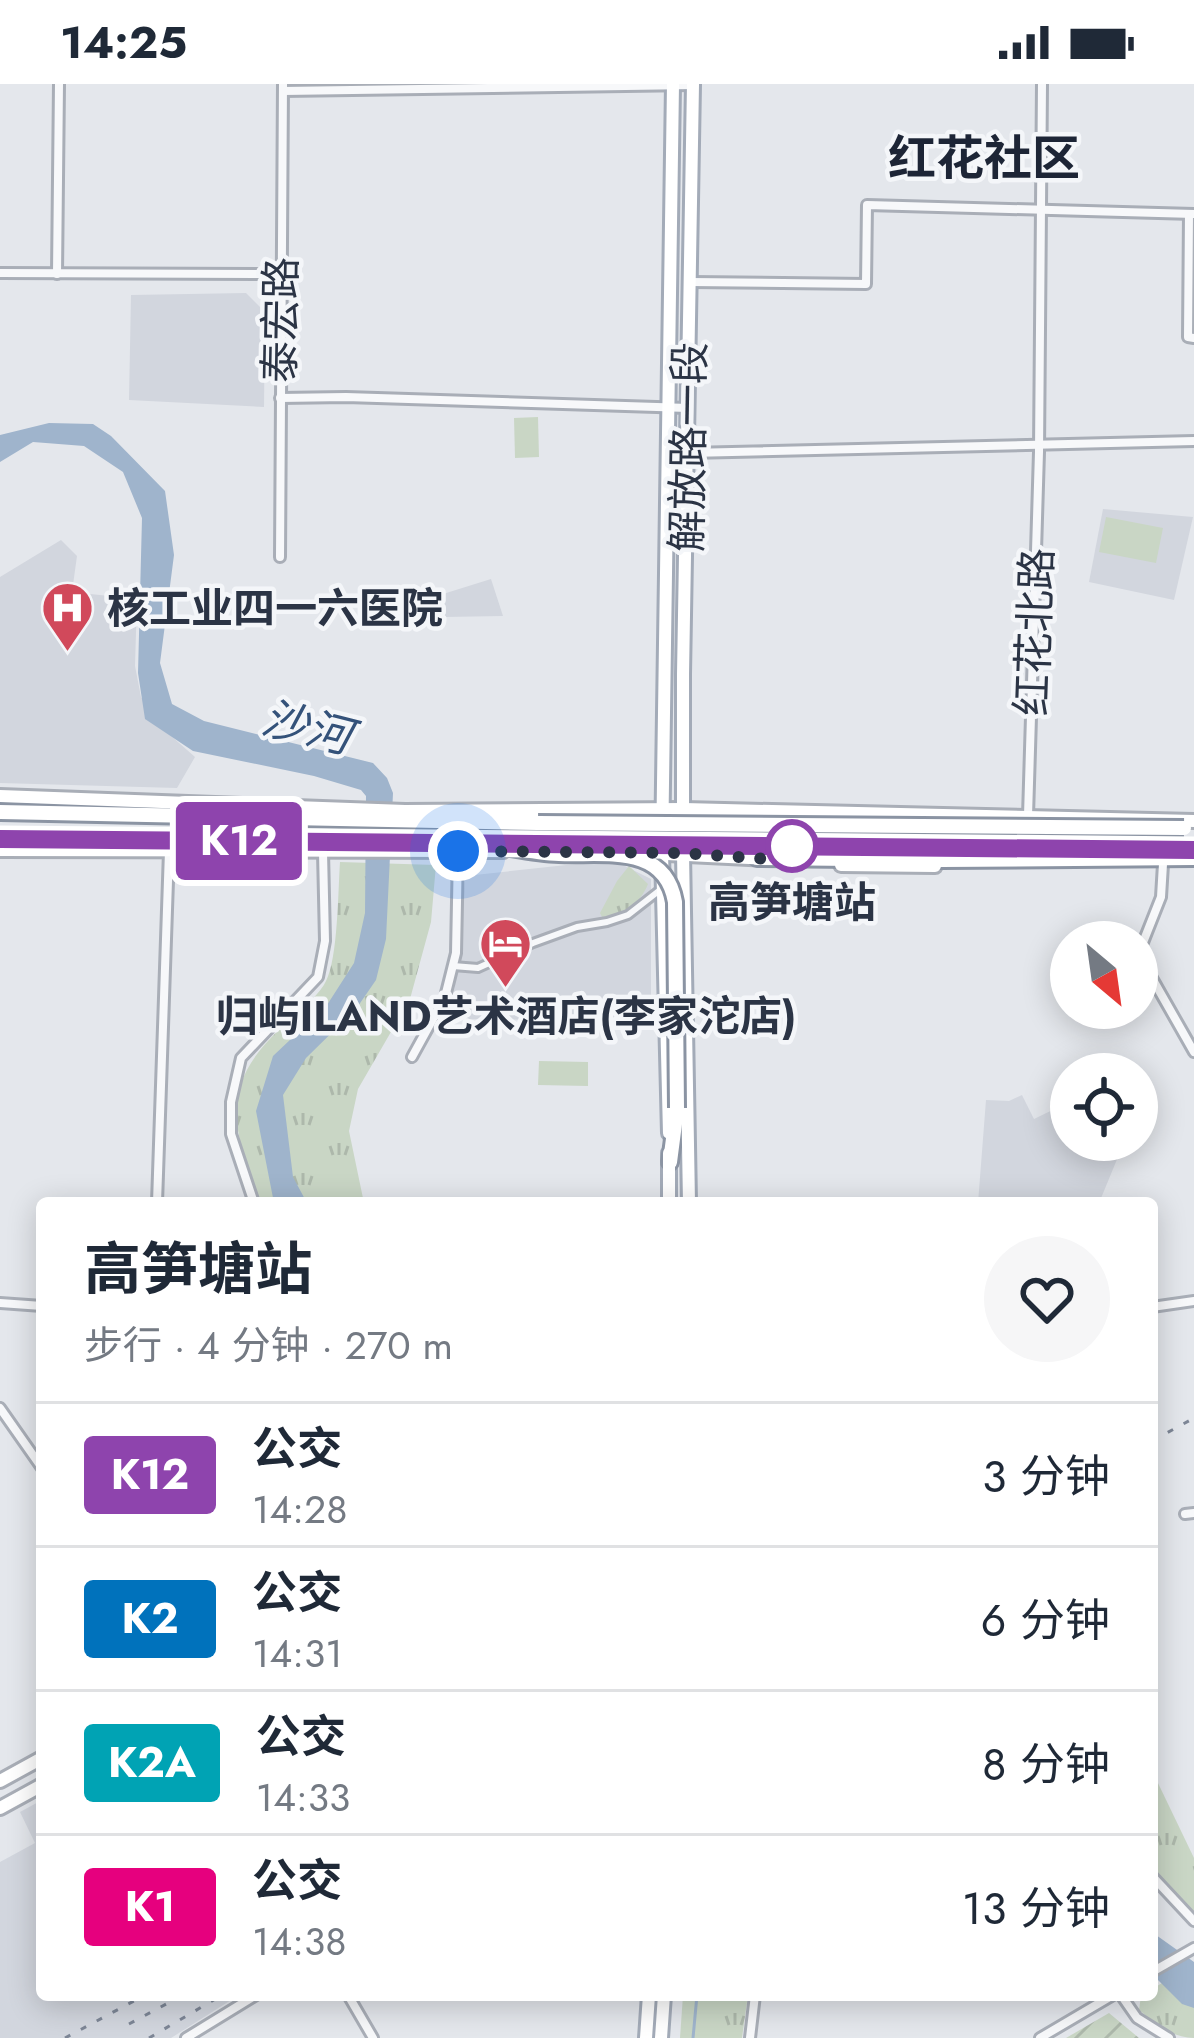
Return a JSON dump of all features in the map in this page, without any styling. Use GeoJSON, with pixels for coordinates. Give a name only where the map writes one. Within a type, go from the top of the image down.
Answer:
{"type":"FeatureCollection","features":[{"type":"Feature","properties":{"kind":"highway"},"geometry":{"type":"LineString","coordinates":[[0,799],[33,812]]}},
{"type":"Feature","properties":{"kind":"highway"},"geometry":{"type":"LineString","coordinates":[[0,812],[538,823],[1194,825]]}},
{"type":"Feature","properties":{"kind":"highway"},"geometry":{"type":"LineString","coordinates":[[0,839],[1194,858]]}},
{"type":"Feature","properties":{"kind":"highway"},"geometry":{"type":"LineString","coordinates":[[485,844],[553,854],[632,856],[656,866],[669,879],[675,902],[677,1108],[670,1162]]}},
{"type":"Feature","properties":{"kind":"highway"},"geometry":{"type":"LineString","coordinates":[[757,858],[1194,858]]}},
{"type":"Feature","properties":{"kind":"main road","name":"解放路一段"},"geometry":{"type":"LineString","coordinates":[[669,1197],[662,853],[673,85]]}},
{"type":"Feature","properties":{"kind":"main road","name":"解放路一段"},"geometry":{"type":"LineString","coordinates":[[689,1197],[683,674],[693,85]]}},
{"type":"Feature","properties":{"kind":"main road"},"geometry":{"type":"LineString","coordinates":[[0,799],[405,811],[684,809],[1194,825]]}},
{"type":"Feature","properties":{"kind":"main road"},"geometry":{"type":"LineString","coordinates":[[0,850],[683,853],[868,867],[1163,864],[1194,858]]}},
{"type":"Feature","properties":{"kind":"main road"},"geometry":{"type":"LineString","coordinates":[[0,1781],[36,1761]]}},
{"type":"Feature","properties":{"kind":"main road"},"geometry":{"type":"LineString","coordinates":[[0,1808],[36,1788]]}},
{"type":"Feature","properties":{"kind":"main road"},"geometry":{"type":"LineString","coordinates":[[646,2038],[649,2001]]}},
{"type":"Feature","properties":{"kind":"main road"},"geometry":{"type":"LineString","coordinates":[[662,2038],[664,2001]]}},
{"type":"Feature","properties":{"kind":"street"},"geometry":{"type":"LineString","coordinates":[[57,274],[59,84]]}},
{"type":"Feature","properties":{"kind":"street","name":"红花北路"},"geometry":{"type":"LineString","coordinates":[[1028,818],[1040,446],[1042,84]]}},
{"type":"Feature","properties":{"kind":"street"},"geometry":{"type":"LineString","coordinates":[[283,87],[693,85]]}},
{"type":"Feature","properties":{"kind":"street","name":"泰宏路"},"geometry":{"type":"LineString","coordinates":[[280,557],[283,87]]}},
{"type":"Feature","properties":{"kind":"street"},"geometry":{"type":"LineString","coordinates":[[691,283],[866,284],[867,206],[1192,214],[1188,338],[1194,338]]}},
{"type":"Feature","properties":{"kind":"street"},"geometry":{"type":"LineString","coordinates":[[0,273],[281,274]]}},
{"type":"Feature","properties":{"kind":"street"},"geometry":{"type":"LineString","coordinates":[[280,398],[688,408]]}},
{"type":"Feature","properties":{"kind":"street"},"geometry":{"type":"LineString","coordinates":[[689,453],[1194,441]]}},
{"type":"Feature","properties":{"kind":"street"},"geometry":{"type":"LineString","coordinates":[[157,1197],[169,851]]}},
{"type":"Feature","properties":{"kind":"street"},"geometry":{"type":"LineString","coordinates":[[412,1057],[445,997],[456,953],[458,851]]}},
{"type":"Feature","properties":{"kind":"street"},"geometry":{"type":"LineString","coordinates":[[252,1197],[231,1134],[231,1102],[242,1058],[318,977],[325,941],[323,852]]}},
{"type":"Feature","properties":{"kind":"street"},"geometry":{"type":"LineString","coordinates":[[1163,864],[1161,897],[1142,945],[1144,964],[1194,1052]]}},
{"type":"Feature","properties":{"kind":"street"},"geometry":{"type":"LineString","coordinates":[[452,966],[478,968],[577,927],[628,915],[663,889]]}},
{"type":"Feature","properties":{"kind":"street"},"geometry":{"type":"LineString","coordinates":[[1158,1306],[1194,1300]]}},
{"type":"Feature","properties":{"kind":"street"},"geometry":{"type":"LineString","coordinates":[[0,1303],[36,1306]]}},
{"type":"Feature","properties":{"kind":"street"},"geometry":{"type":"LineString","coordinates":[[0,1408],[36,1459]]}},
{"type":"Feature","properties":{"kind":"street"},"geometry":{"type":"LineString","coordinates":[[1158,1882],[1194,1921]]}},
{"type":"Feature","properties":{"kind":"street"},"geometry":{"type":"LineString","coordinates":[[1158,1969],[1194,1948]]}},
{"type":"Feature","properties":{"kind":"street"},"geometry":{"type":"LineString","coordinates":[[186,2038],[246,2001]]}},
{"type":"Feature","properties":{"kind":"street"},"geometry":{"type":"LineString","coordinates":[[351,2001],[373,2038]]}},
{"type":"Feature","properties":{"kind":"street"},"geometry":{"type":"LineString","coordinates":[[750,2038],[754,2001]]}},
{"type":"Feature","properties":{"kind":"street"},"geometry":{"type":"LineString","coordinates":[[1040,2038],[1106,2001]]}},
{"type":"Feature","properties":{"kind":"street"},"geometry":{"type":"LineString","coordinates":[[1122,2001],[1137,2018],[1169,2038]]}},
{"type":"Feature","properties":{"kind":"shaded area"},"geometry":{"type":"Polygon","coordinates":[[[246,293],[265,312],[264,407],[129,400],[131,295],[246,293]]]}},
{"type":"Feature","properties":{"kind":"shaded area"},"geometry":{"type":"Polygon","coordinates":[[[1103,509],[1193,517],[1174,600],[1089,582],[1103,509]]]}},
{"type":"Feature","properties":{"kind":"shaded area","name":"核工业四一六医院"},"geometry":{"type":"Polygon","coordinates":[[[61,540],[77,556],[72,592],[137,599],[135,666],[141,697],[162,728],[195,757],[177,788],[0,783],[0,577],[61,540]]]}},
{"type":"Feature","properties":{"kind":"shaded area"},"geometry":{"type":"Polygon","coordinates":[[[491,579],[503,616],[444,617],[443,594],[491,579]]]}},
{"type":"Feature","properties":{"kind":"shaded area"},"geometry":{"type":"Polygon","coordinates":[[[613,860],[651,879],[651,1021],[450,1019],[465,876],[613,860]]]}},
{"type":"Feature","properties":{"kind":"shaded area"},"geometry":{"type":"Polygon","coordinates":[[[1022,1095],[1034,1119],[1050,1111],[1050,1161],[1116,1161],[1101,1197],[978,1197],[986,1100],[1009,1101],[1022,1095]]]}},
{"type":"Feature","properties":{"kind":"shaded area"},"geometry":{"type":"Polygon","coordinates":[[[36,1803],[36,2001],[230,2001],[171,2038],[0,2038],[0,1862],[35,1843],[20,1812],[36,1803]]]}},
{"type":"Feature","properties":{"kind":"green space"},"geometry":{"type":"Polygon","coordinates":[[[538,417],[539,457],[515,458],[514,418],[538,417]]]}},
{"type":"Feature","properties":{"kind":"green space"},"geometry":{"type":"Polygon","coordinates":[[[1106,517],[1163,528],[1156,563],[1099,552],[1106,517]]]}},
{"type":"Feature","properties":{"kind":"green space"},"geometry":{"type":"Polygon","coordinates":[[[340,862],[436,865],[431,922],[410,999],[358,1089],[349,1131],[363,1197],[257,1197],[238,1131],[239,1090],[261,1049],[326,981],[335,941],[340,862]]]}},
{"type":"Feature","properties":{"kind":"green space"},"geometry":{"type":"Polygon","coordinates":[[[629,866],[648,884],[645,891],[630,907],[602,917],[600,913],[629,866]]]}},
{"type":"Feature","properties":{"kind":"green space"},"geometry":{"type":"Polygon","coordinates":[[[539,1061],[588,1062],[588,1086],[538,1085],[539,1061]]]}},
{"type":"Feature","properties":{"kind":"green space"},"geometry":{"type":"Polygon","coordinates":[[[1158,1783],[1194,1858],[1194,1913],[1158,1874],[1158,1783]]]}},
{"type":"Feature","properties":{"kind":"green space"},"geometry":{"type":"Polygon","coordinates":[[[1194,1964],[1194,2038],[1171,2033],[1139,2010],[1140,2001],[1158,2001],[1158,1985],[1194,1964]]]}},
{"type":"Feature","properties":{"kind":"green space"},"geometry":{"type":"Polygon","coordinates":[[[683,2001],[747,2001],[742,2038],[680,2038],[683,2001]]]}},
{"type":"Feature","properties":{"kind":"green space"},"geometry":{"type":"Polygon","coordinates":[[[1109,2013],[1139,2038],[1066,2038],[1109,2013]]]}},
{"type":"Feature","properties":{"kind":"water"},"geometry":{"type":"Polygon","coordinates":[[[49,423],[93,424],[165,491],[174,555],[160,663],[172,704],[204,721],[373,763],[393,793],[386,939],[376,980],[356,1009],[306,1058],[283,1095],[293,1177],[304,1197],[273,1197],[256,1111],[273,1056],[327,1005],[354,963],[365,913],[366,796],[361,790],[314,776],[193,751],[145,719],[138,673],[142,518],[123,472],[84,446],[33,442],[0,462],[0,435],[49,423]]]}},
{"type":"Feature","properties":{"kind":"water"},"geometry":{"type":"Polygon","coordinates":[[[1158,1936],[1194,1962],[1194,2008],[1182,2004],[1158,1980],[1158,1936]]]}},
{"type":"Feature","properties":{"kind":"waterway"},"geometry":{"type":"LineString","coordinates":[[693,2038],[696,2001]]}},
{"type":"Feature","properties":{"kind":"railway"},"geometry":{"type":"LineString","coordinates":[[1158,1438],[1194,1418]]}},
{"type":"Feature","properties":{"kind":"railway"},"geometry":{"type":"LineString","coordinates":[[65,2038],[134,2001]]}},
{"type":"Feature","properties":{"kind":"railway"},"geometry":{"type":"LineString","coordinates":[[129,2024],[172,2001]]}},
{"type":"Feature","properties":{"kind":"railway"},"geometry":{"type":"LineString","coordinates":[[149,2038],[212,2001]]}},
{"type":"Feature","properties":{"kind":"bus line","name":"K12"},"geometry":{"type":"LineString","coordinates":[[0,839],[1194,850]]}},
{"type":"Feature","properties":{"kind":"place","name":"核工业四一六医院"},"geometry":{"type":"Point","coordinates":[68,654]}},
{"type":"Feature","properties":{"kind":"place","name":"高笋塘站"},"geometry":{"type":"Point","coordinates":[792,846]}},
{"type":"Feature","properties":{"kind":"place","name":"归屿ILAND艺术酒店(李家沱店)"},"geometry":{"type":"Point","coordinates":[506,990]}},
{"type":"Feature","properties":{"kind":"district","name":"红花社区"},"geometry":{"type":"Point","coordinates":[984,158]}},
{"type":"Feature","properties":{"kind":"route"},"geometry":{"type":"LineString","coordinates":[[458,851],[683,853],[794,861],[792,846]]}},
{"type":"Feature","properties":{"kind":"water label","name":"沙河"},"geometry":{"type":"Point","coordinates":[307,727]}}]}
